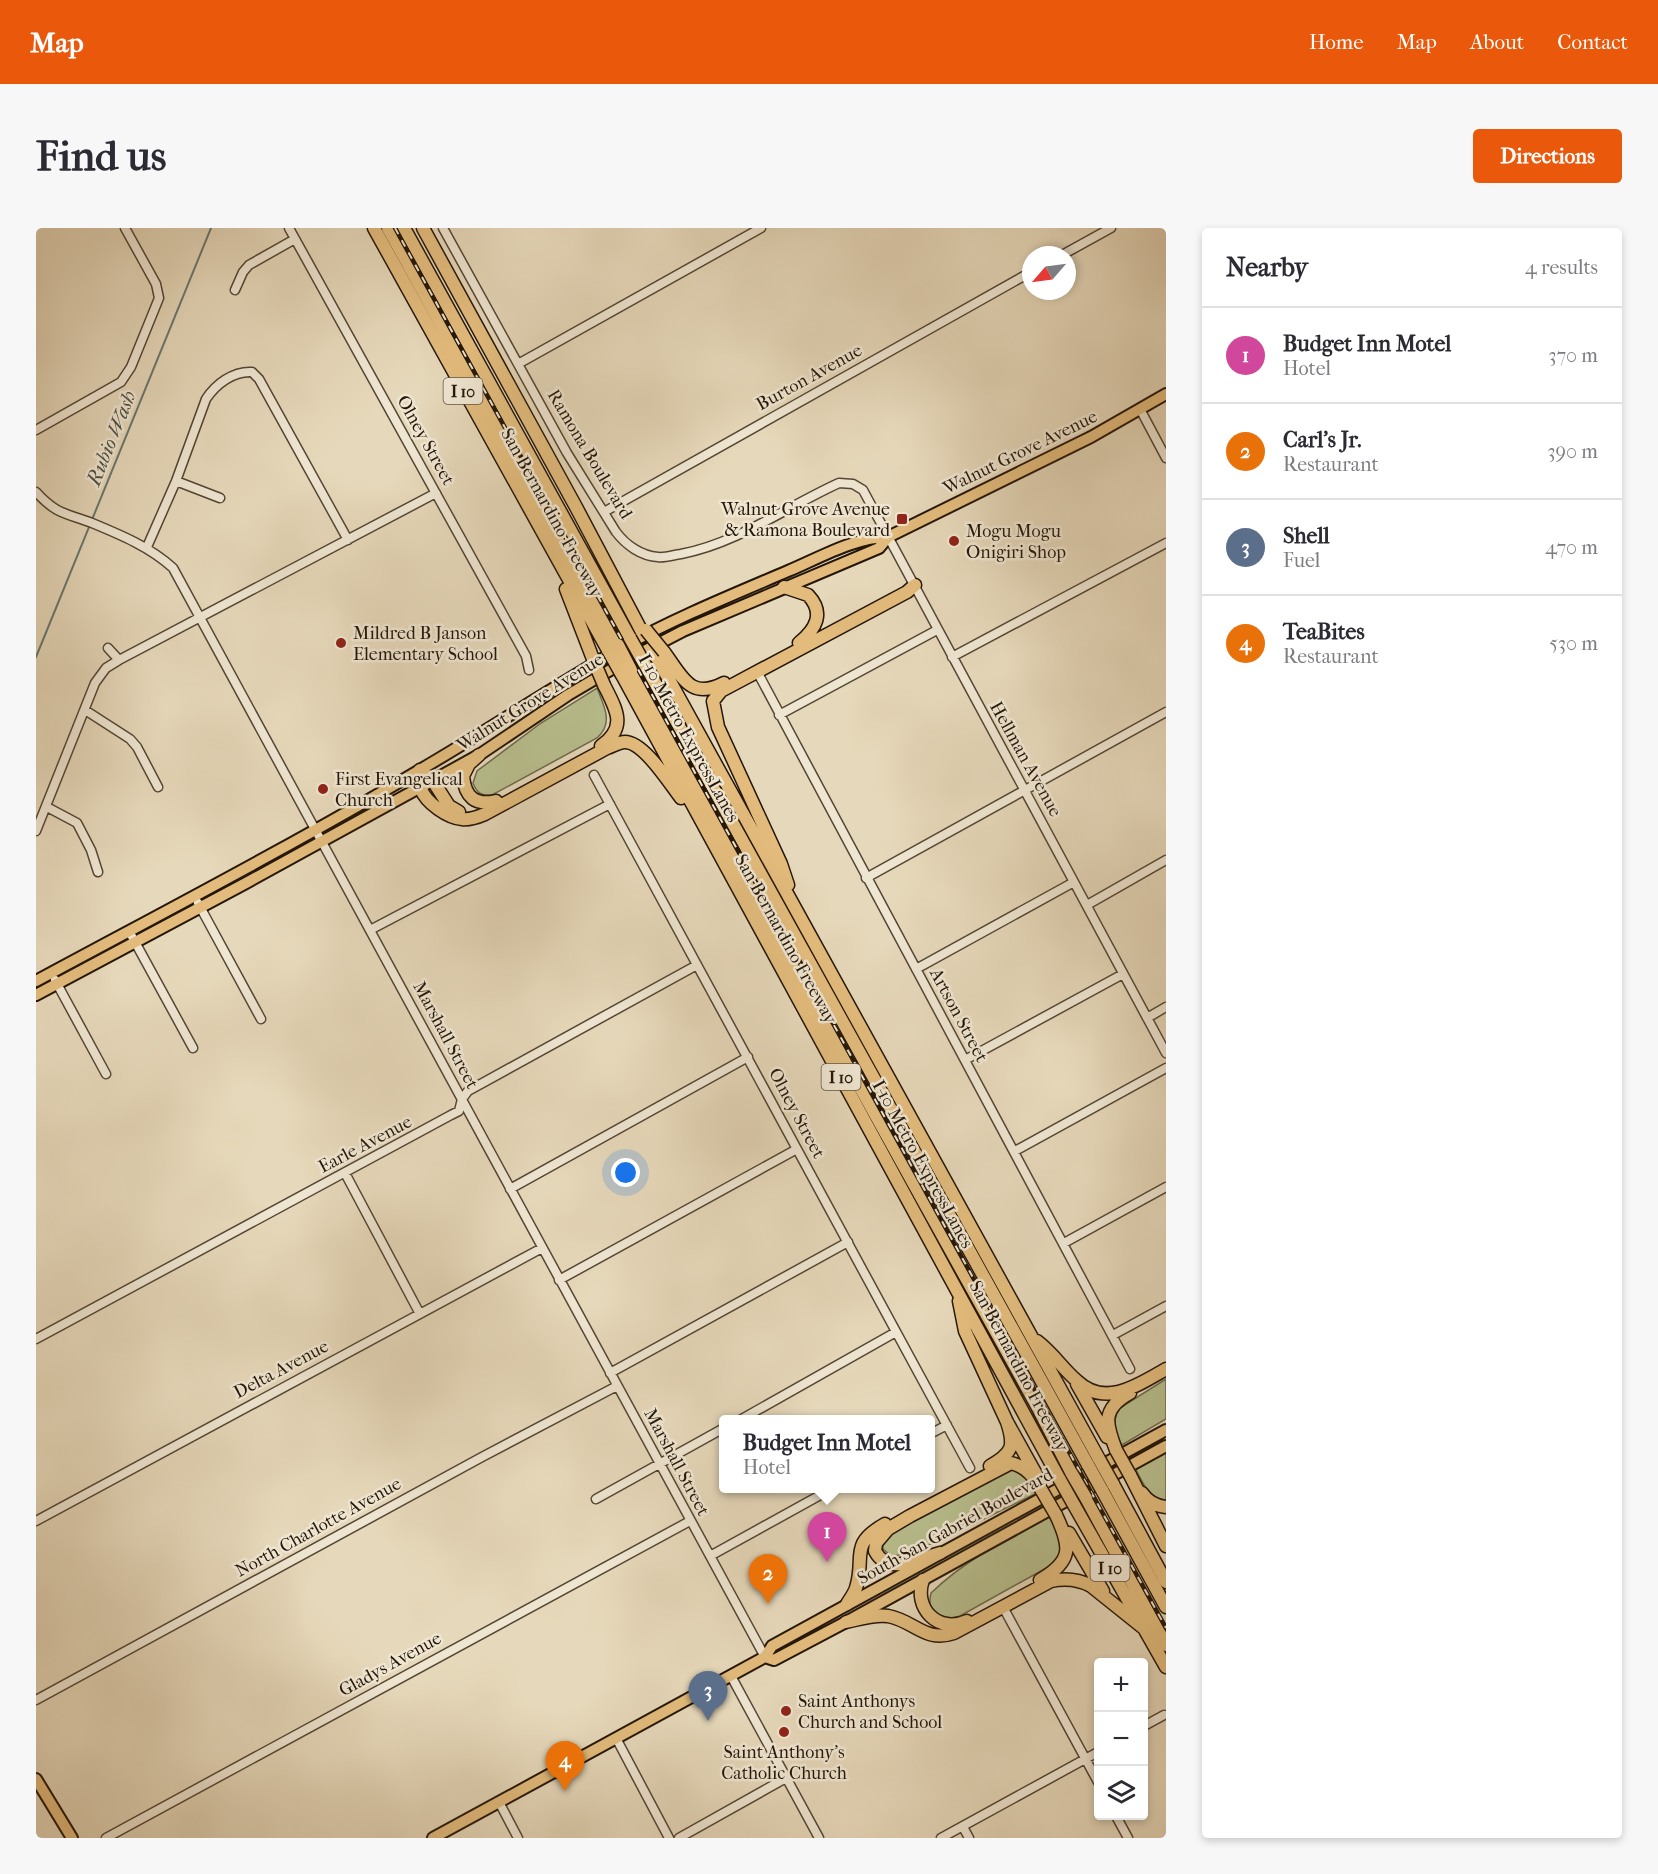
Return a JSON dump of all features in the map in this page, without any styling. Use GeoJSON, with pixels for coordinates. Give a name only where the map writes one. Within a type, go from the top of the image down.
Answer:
{"type":"FeatureCollection","features":[{"type":"Feature","properties":{"kind":"highway","name":"San Bernardino Freeway"},"geometry":{"type":"LineString","coordinates":[[374,228],[553,554],[613,648]]}},
{"type":"Feature","properties":{"kind":"highway","name":"I-10 Metro ExpressLanes"},"geometry":{"type":"LineString","coordinates":[[388,228],[613,648],[1032,1396],[1166,1645]]}},
{"type":"Feature","properties":{"kind":"highway","name":"I-10 Metro ExpressLanes"},"geometry":{"type":"LineString","coordinates":[[404,228],[1088,1465],[1107,1487],[1166,1607]]}},
{"type":"Feature","properties":{"kind":"highway","name":"San Bernardino Freeway"},"geometry":{"type":"LineString","coordinates":[[423,228],[642,629],[660,654],[798,915],[1034,1339],[1099,1459],[1107,1487],[1166,1582]]}},
{"type":"Feature","properties":{"kind":"highway"},"geometry":{"type":"LineString","coordinates":[[420,770],[433,781],[449,806],[459,812],[472,812],[601,746],[612,738],[618,715],[592,659],[553,554]]}},
{"type":"Feature","properties":{"kind":"highway"},"geometry":{"type":"LineString","coordinates":[[660,654],[687,683],[699,690],[707,690],[894,593],[915,585]]}},
{"type":"Feature","properties":{"kind":"highway"},"geometry":{"type":"LineString","coordinates":[[798,915],[781,864],[718,727],[713,701],[722,691],[907,592],[915,585]]}},
{"type":"Feature","properties":{"kind":"highway"},"geometry":{"type":"LineString","coordinates":[[784,587],[808,595],[817,609],[818,618],[815,626],[800,643]]}},
{"type":"Feature","properties":{"kind":"highway","name":"San Bernardino Freeway"},"geometry":{"type":"LineString","coordinates":[[627,672],[702,825],[1060,1480],[1166,1667]]}},
{"type":"Feature","properties":{"kind":"highway"},"geometry":{"type":"LineString","coordinates":[[420,770],[420,788],[428,799],[446,813],[465,819],[476,817],[608,748],[624,742],[632,743],[646,753],[702,825]]}},
{"type":"Feature","properties":{"kind":"highway"},"geometry":{"type":"LineString","coordinates":[[479,755],[469,764],[463,776],[466,789],[473,800],[481,803],[496,801]]}},
{"type":"Feature","properties":{"kind":"highway"},"geometry":{"type":"LineString","coordinates":[[956,1288],[965,1331],[1007,1422],[1036,1473],[1042,1491]]}},
{"type":"Feature","properties":{"kind":"highway"},"geometry":{"type":"LineString","coordinates":[[1034,1339],[1052,1352],[1085,1388],[1095,1392],[1114,1394],[1166,1371]]}},
{"type":"Feature","properties":{"kind":"highway"},"geometry":{"type":"LineString","coordinates":[[1116,1450],[1108,1430],[1110,1410],[1122,1398],[1166,1371]]}},
{"type":"Feature","properties":{"kind":"highway"},"geometry":{"type":"LineString","coordinates":[[1076,1380],[1130,1474],[1166,1546]]}},
{"type":"Feature","properties":{"kind":"highway"},"geometry":{"type":"LineString","coordinates":[[847,1604],[856,1590],[860,1552],[865,1539],[880,1527],[995,1463],[1007,1454],[1012,1443],[1007,1422]]}},
{"type":"Feature","properties":{"kind":"highway"},"geometry":{"type":"LineString","coordinates":[[940,1553],[896,1565],[885,1563],[875,1551],[876,1543],[888,1529],[1011,1463],[1024,1467],[1032,1475],[1110,1602]]}},
{"type":"Feature","properties":{"kind":"highway"},"geometry":{"type":"LineString","coordinates":[[1130,1474],[1151,1503],[1166,1507]]}},
{"type":"Feature","properties":{"kind":"highway"},"geometry":{"type":"LineString","coordinates":[[923,1580],[919,1592],[920,1597],[933,1620],[942,1624],[956,1625],[964,1622],[1048,1575],[1062,1564],[1067,1556],[1068,1546],[1056,1515]]}},
{"type":"Feature","properties":{"kind":"highway"},"geometry":{"type":"LineString","coordinates":[[1166,1527],[1166,1532]]}},
{"type":"Feature","properties":{"kind":"highway"},"geometry":{"type":"LineString","coordinates":[[846,1623],[874,1616],[885,1616],[902,1619],[930,1635],[942,1637],[954,1633],[1051,1581],[1062,1578],[1081,1581],[1091,1586],[1146,1630]]}},
{"type":"Feature","properties":{"kind":"main road","name":"Walnut Grove Avenue"},"geometry":{"type":"LineString","coordinates":[[36,995],[54,978],[129,931],[318,835],[433,781],[479,755],[568,695],[629,659],[683,631],[879,548],[888,537],[1090,437],[1166,394]]}},
{"type":"Feature","properties":{"kind":"main road","name":"Walnut Grove Avenue"},"geometry":{"type":"LineString","coordinates":[[36,981],[54,978],[135,942],[200,907],[622,648],[677,620],[839,550],[874,537],[888,537]]}},
{"type":"Feature","properties":{"kind":"main road","name":"South San Gabriel Boulevard"},"geometry":{"type":"LineString","coordinates":[[433,1838],[765,1657],[769,1647],[1166,1430]]}},
{"type":"Feature","properties":{"kind":"main road","name":"South San Gabriel Boulevard"},"geometry":{"type":"LineString","coordinates":[[765,1657],[774,1660],[846,1623],[1166,1446]]}},
{"type":"Feature","properties":{"kind":"main road"},"geometry":{"type":"LineString","coordinates":[[36,1779],[72,1838]]}},
{"type":"Feature","properties":{"kind":"street"},"geometry":{"type":"LineString","coordinates":[[36,430],[112,387],[126,376],[157,304],[158,291],[125,228]]}},
{"type":"Feature","properties":{"kind":"street","name":"Olney Street"},"geometry":{"type":"LineString","coordinates":[[289,228],[526,656],[529,670]]}},
{"type":"Feature","properties":{"kind":"street","name":"Ramona Boulevard"},"geometry":{"type":"LineString","coordinates":[[443,228],[567,453],[623,541],[645,554],[659,557],[687,553],[724,541],[839,483],[853,484]]}},
{"type":"Feature","properties":{"kind":"street"},"geometry":{"type":"LineString","coordinates":[[518,364],[745,232],[761,228]]}},
{"type":"Feature","properties":{"kind":"street"},"geometry":{"type":"LineString","coordinates":[[1076,247],[1111,228]]}},
{"type":"Feature","properties":{"kind":"street"},"geometry":{"type":"LineString","coordinates":[[235,290],[243,272],[249,265],[295,239]]}},
{"type":"Feature","properties":{"kind":"street","name":"Burton Avenue"},"geometry":{"type":"LineString","coordinates":[[604,512],[1022,277]]}},
{"type":"Feature","properties":{"kind":"street"},"geometry":{"type":"LineString","coordinates":[[147,548],[176,481],[206,399],[221,382],[236,374],[252,372],[259,379],[348,540]]}},
{"type":"Feature","properties":{"kind":"street"},"geometry":{"type":"LineString","coordinates":[[1140,409],[1166,458]]}},
{"type":"Feature","properties":{"kind":"street"},"geometry":{"type":"LineString","coordinates":[[176,481],[220,498]]}},
{"type":"Feature","properties":{"kind":"street","name":"Hellman Avenue"},"geometry":{"type":"LineString","coordinates":[[853,484],[866,495],[1166,1053]]}},
{"type":"Feature","properties":{"kind":"street","name":"Marshall Street"},"geometry":{"type":"LineString","coordinates":[[36,492],[61,514],[83,520],[147,548],[173,568],[765,1657]]}},
{"type":"Feature","properties":{"kind":"street"},"geometry":{"type":"LineString","coordinates":[[36,831],[95,683],[106,668],[436,493]]}},
{"type":"Feature","properties":{"kind":"street"},"geometry":{"type":"LineString","coordinates":[[952,657],[1166,543]]}},
{"type":"Feature","properties":{"kind":"street"},"geometry":{"type":"LineString","coordinates":[[779,715],[937,630]]}},
{"type":"Feature","properties":{"kind":"street"},"geometry":{"type":"LineString","coordinates":[[108,648],[119,660]]}},
{"type":"Feature","properties":{"kind":"street","name":"Artson Street"},"geometry":{"type":"LineString","coordinates":[[760,677],[1130,1369]]}},
{"type":"Feature","properties":{"kind":"street"},"geometry":{"type":"LineString","coordinates":[[85,710],[130,739],[137,747],[158,787]]}},
{"type":"Feature","properties":{"kind":"street"},"geometry":{"type":"LineString","coordinates":[[866,878],[1166,712]]}},
{"type":"Feature","properties":{"kind":"street","name":"Olney Street"},"geometry":{"type":"LineString","coordinates":[[594,775],[970,1468]]}},
{"type":"Feature","properties":{"kind":"street"},"geometry":{"type":"LineString","coordinates":[[370,930],[609,804]]}},
{"type":"Feature","properties":{"kind":"street"},"geometry":{"type":"LineString","coordinates":[[46,807],[76,823],[91,850],[98,872]]}},
{"type":"Feature","properties":{"kind":"street"},"geometry":{"type":"LineString","coordinates":[[1087,905],[1166,860]]}},
{"type":"Feature","properties":{"kind":"street"},"geometry":{"type":"LineString","coordinates":[[915,969],[1074,882]]}},
{"type":"Feature","properties":{"kind":"street"},"geometry":{"type":"LineString","coordinates":[[195,897],[261,1019]]}},
{"type":"Feature","properties":{"kind":"street"},"geometry":{"type":"LineString","coordinates":[[129,931],[193,1048]]}},
{"type":"Feature","properties":{"kind":"street","name":"Earle Avenue"},"geometry":{"type":"LineString","coordinates":[[36,1340],[459,1111],[462,1099],[468,1091],[697,965]]}},
{"type":"Feature","properties":{"kind":"street"},"geometry":{"type":"LineString","coordinates":[[965,1060],[1123,974]]}},
{"type":"Feature","properties":{"kind":"street"},"geometry":{"type":"LineString","coordinates":[[54,978],[106,1074]]}},
{"type":"Feature","properties":{"kind":"street"},"geometry":{"type":"LineString","coordinates":[[1147,1018],[1166,1007]]}},
{"type":"Feature","properties":{"kind":"street"},"geometry":{"type":"LineString","coordinates":[[510,1189],[748,1057]]}},
{"type":"Feature","properties":{"kind":"street"},"geometry":{"type":"LineString","coordinates":[[1014,1151],[1166,1068]]}},
{"type":"Feature","properties":{"kind":"street"},"geometry":{"type":"LineString","coordinates":[[559,1280],[797,1149]]}},
{"type":"Feature","properties":{"kind":"street"},"geometry":{"type":"LineString","coordinates":[[345,1173],[420,1314]]}},
{"type":"Feature","properties":{"kind":"street"},"geometry":{"type":"LineString","coordinates":[[1064,1243],[1166,1187]]}},
{"type":"Feature","properties":{"kind":"street"},"geometry":{"type":"LineString","coordinates":[[610,1373],[848,1242]]}},
{"type":"Feature","properties":{"kind":"street","name":"Delta Avenue"},"geometry":{"type":"LineString","coordinates":[[36,1521],[542,1248]]}},
{"type":"Feature","properties":{"kind":"street"},"geometry":{"type":"LineString","coordinates":[[1113,1335],[1166,1306]]}},
{"type":"Feature","properties":{"kind":"street"},"geometry":{"type":"LineString","coordinates":[[747,1415],[897,1332]]}},
{"type":"Feature","properties":{"kind":"street","name":"North Charlotte Avenue"},"geometry":{"type":"LineString","coordinates":[[36,1700],[617,1386]]}},
{"type":"Feature","properties":{"kind":"street"},"geometry":{"type":"LineString","coordinates":[[935,1432],[948,1425]]}},
{"type":"Feature","properties":{"kind":"street"},"geometry":{"type":"LineString","coordinates":[[596,1499],[719,1430]]}},
{"type":"Feature","properties":{"kind":"street"},"geometry":{"type":"LineString","coordinates":[[710,1556],[824,1493]]}},
{"type":"Feature","properties":{"kind":"street","name":"Gladys Avenue"},"geometry":{"type":"LineString","coordinates":[[106,1838],[690,1521]]}},
{"type":"Feature","properties":{"kind":"street"},"geometry":{"type":"LineString","coordinates":[[1003,1607],[1094,1774]]}},
{"type":"Feature","properties":{"kind":"street"},"geometry":{"type":"LineString","coordinates":[[730,1676],[819,1838]]}},
{"type":"Feature","properties":{"kind":"street"},"geometry":{"type":"LineString","coordinates":[[1148,1723],[1164,1715]]}},
{"type":"Feature","properties":{"kind":"street"},"geometry":{"type":"LineString","coordinates":[[616,1738],[669,1838]]}},
{"type":"Feature","properties":{"kind":"street"},"geometry":{"type":"LineString","coordinates":[[940,1838],[1094,1754]]}},
{"type":"Feature","properties":{"kind":"street"},"geometry":{"type":"LineString","coordinates":[[679,1838],[786,1778]]}},
{"type":"Feature","properties":{"kind":"street"},"geometry":{"type":"LineString","coordinates":[[499,1802],[518,1838]]}},
{"type":"Feature","properties":{"kind":"street"},"geometry":{"type":"LineString","coordinates":[[1119,1820],[1128,1838]]}},
{"type":"Feature","properties":{"kind":"street"},"geometry":{"type":"LineString","coordinates":[[963,1827],[969,1838]]}},
{"type":"Feature","properties":{"kind":"green space"},"geometry":{"type":"Polygon","coordinates":[[[597,688],[605,708],[606,720],[597,738],[492,795],[485,795],[478,791],[473,783],[477,771],[541,723],[597,688]]]}},
{"type":"Feature","properties":{"kind":"green space"},"geometry":{"type":"Polygon","coordinates":[[[1166,1379],[1166,1419],[1122,1445],[1115,1427],[1115,1418],[1120,1408],[1166,1379]]]}},
{"type":"Feature","properties":{"kind":"green space"},"geometry":{"type":"Polygon","coordinates":[[[1166,1452],[1166,1501],[1150,1493],[1135,1468],[1166,1452]]]}},
{"type":"Feature","properties":{"kind":"green space"},"geometry":{"type":"Polygon","coordinates":[[[1010,1468],[1022,1469],[1039,1492],[907,1554],[891,1556],[883,1549],[883,1544],[891,1533],[1010,1468]]]}},
{"type":"Feature","properties":{"kind":"green space"},"geometry":{"type":"Polygon","coordinates":[[[1049,1516],[1062,1543],[1060,1555],[1055,1561],[960,1616],[947,1618],[936,1615],[931,1606],[931,1593],[944,1581],[987,1550],[1049,1516]]]}},
{"type":"Feature","properties":{"kind":"waterway","name":"Rubio Wash"},"geometry":{"type":"LineString","coordinates":[[36,657],[211,228]]}},
{"type":"Feature","properties":{"kind":"railway"},"geometry":{"type":"LineString","coordinates":[[395,228],[1166,1628]]}},
{"type":"Feature","properties":{"kind":"place","name":"Walnut Grove Avenue & Ramona Boulevard"},"geometry":{"type":"Point","coordinates":[902,519]}},
{"type":"Feature","properties":{"kind":"place","name":"Mogu Mogu Onigiri Shop"},"geometry":{"type":"Point","coordinates":[954,541]}},
{"type":"Feature","properties":{"kind":"place","name":"Mildred B Janson Elementary School"},"geometry":{"type":"Point","coordinates":[341,643]}},
{"type":"Feature","properties":{"kind":"place","name":"First Evangelical Church"},"geometry":{"type":"Point","coordinates":[323,789]}},
{"type":"Feature","properties":{"kind":"place","name":"Budget Inn Motel"},"geometry":{"type":"Point","coordinates":[827,1562]}},
{"type":"Feature","properties":{"kind":"place","name":"Carl's Jr."},"geometry":{"type":"Point","coordinates":[768,1604]}},
{"type":"Feature","properties":{"kind":"place","name":"Saint Anthonys Church and School"},"geometry":{"type":"Point","coordinates":[786,1711]}},
{"type":"Feature","properties":{"kind":"place","name":"Shell"},"geometry":{"type":"Point","coordinates":[708,1721]}},
{"type":"Feature","properties":{"kind":"place","name":"Saint Anthony's Catholic Church"},"geometry":{"type":"Point","coordinates":[784,1732]}},
{"type":"Feature","properties":{"kind":"place","name":"TeaBites"},"geometry":{"type":"Point","coordinates":[565,1791]}}]}
